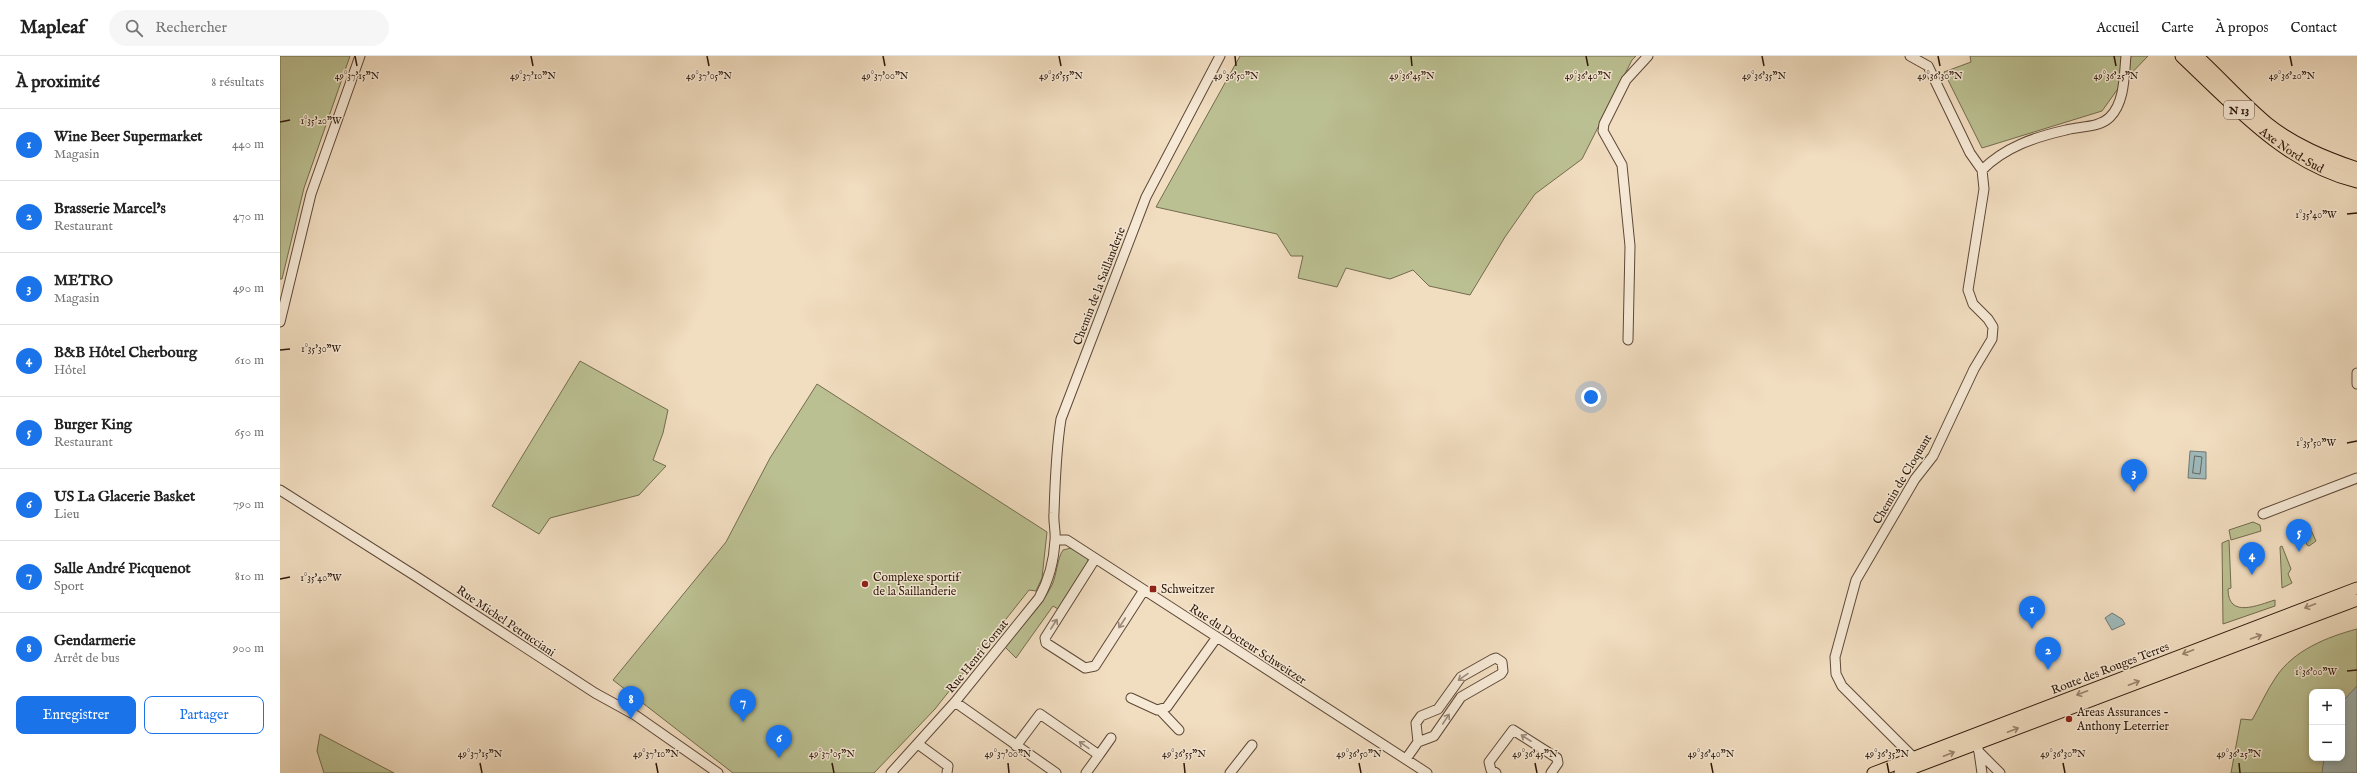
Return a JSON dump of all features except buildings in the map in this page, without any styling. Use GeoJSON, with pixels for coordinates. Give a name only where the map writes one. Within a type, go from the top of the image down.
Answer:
{"type":"FeatureCollection","features":[{"type":"Feature","properties":{"kind":"highway","name":"Axe Nord-Sud"},"geometry":{"type":"LineString","coordinates":[[2182,56],[2262,130],[2280,144],[2326,170],[2357,181]]}},
{"type":"Feature","properties":{"kind":"highway","name":"Axe Nord-Sud"},"geometry":{"type":"LineString","coordinates":[[2196,56],[2267,124],[2283,135],[2332,161],[2357,169]]}},
{"type":"Feature","properties":{"kind":"main road","name":"Route des Rouges Terres"},"geometry":{"type":"LineString","coordinates":[[1873,773],[1914,758],[1976,744],[2357,588]]}},
{"type":"Feature","properties":{"kind":"main road","name":"Route des Rouges Terres"},"geometry":{"type":"LineString","coordinates":[[1900,773],[2357,600]]}},
{"type":"Feature","properties":{"kind":"street"},"geometry":{"type":"LineString","coordinates":[[280,322],[311,194],[360,56]]}},
{"type":"Feature","properties":{"kind":"street","name":"Chemin de la Saillanderie"},"geometry":{"type":"LineString","coordinates":[[1055,540],[1053,527],[1056,456],[1061,419],[1146,197],[1220,56]]}},
{"type":"Feature","properties":{"kind":"street"},"geometry":{"type":"LineString","coordinates":[[1628,340],[1630,246],[1622,165],[1603,131],[1604,124],[1626,80],[1648,56]]}},
{"type":"Feature","properties":{"kind":"street"},"geometry":{"type":"LineString","coordinates":[[1910,56],[1928,66],[1970,154],[1982,170],[2016,145],[2067,129],[2096,125],[2109,118],[2116,109],[2123,89],[2126,56]]}},
{"type":"Feature","properties":{"kind":"street","name":"Chemin de Cloquant"},"geometry":{"type":"LineString","coordinates":[[1914,758],[1842,686],[1836,674],[1835,657],[1856,580],[1915,479],[1933,456],[1974,369],[1992,339],[1993,328],[1988,319],[1973,304],[1968,290],[1984,189],[1982,170]]}},
{"type":"Feature","properties":{"kind":"street"},"geometry":{"type":"LineString","coordinates":[[2357,373],[2357,384]]}},
{"type":"Feature","properties":{"kind":"street"},"geometry":{"type":"LineString","coordinates":[[2263,514],[2357,478]]}},
{"type":"Feature","properties":{"kind":"street","name":"Rue Michel Petrucciani"},"geometry":{"type":"LineString","coordinates":[[280,490],[411,572],[595,693],[634,715],[718,773]]}},
{"type":"Feature","properties":{"kind":"street","name":"Rue du Docteur Schweitzer"},"geometry":{"type":"LineString","coordinates":[[1055,540],[1067,540],[1426,773]]}},
{"type":"Feature","properties":{"kind":"street","name":"Rue Henri Cornat"},"geometry":{"type":"LineString","coordinates":[[891,773],[955,702],[1039,598],[1051,570],[1055,540]]}},
{"type":"Feature","properties":{"kind":"street"},"geometry":{"type":"LineString","coordinates":[[1095,559],[1044,638],[1046,643],[1085,668],[1095,666],[1144,590]]}},
{"type":"Feature","properties":{"kind":"street"},"geometry":{"type":"LineString","coordinates":[[1160,710],[1167,707],[1217,637]]}},
{"type":"Feature","properties":{"kind":"street"},"geometry":{"type":"LineString","coordinates":[[1406,759],[1418,742],[1434,736],[1463,695],[1501,674],[1503,671],[1502,662],[1496,658],[1493,659],[1461,677],[1438,709],[1422,716],[1416,723],[1418,742]]}},
{"type":"Feature","properties":{"kind":"street"},"geometry":{"type":"LineString","coordinates":[[1131,698],[1160,710],[1180,730]]}},
{"type":"Feature","properties":{"kind":"street"},"geometry":{"type":"LineString","coordinates":[[955,702],[1049,771]]}},
{"type":"Feature","properties":{"kind":"street"},"geometry":{"type":"LineString","coordinates":[[1016,746],[1040,714],[1099,755]]}},
{"type":"Feature","properties":{"kind":"street"},"geometry":{"type":"LineString","coordinates":[[1496,773],[1491,770],[1489,762],[1513,730],[1559,760],[1551,773]]}},
{"type":"Feature","properties":{"kind":"street"},"geometry":{"type":"LineString","coordinates":[[1086,773],[1111,738]]}},
{"type":"Feature","properties":{"kind":"street"},"geometry":{"type":"LineString","coordinates":[[918,744],[948,766],[947,773]]}},
{"type":"Feature","properties":{"kind":"street"},"geometry":{"type":"LineString","coordinates":[[1230,773],[1252,744]]}},
{"type":"Feature","properties":{"kind":"street"},"geometry":{"type":"LineString","coordinates":[[1976,744],[1982,773]]}},
{"type":"Feature","properties":{"kind":"street"},"geometry":{"type":"LineString","coordinates":[[1976,744],[2000,773]]}},
{"type":"Feature","properties":{"kind":"green space"},"geometry":{"type":"Polygon","coordinates":[[[280,56],[350,56],[304,188],[282,279],[280,279],[280,56]]]}},
{"type":"Feature","properties":{"kind":"green space"},"geometry":{"type":"Polygon","coordinates":[[[1240,56],[1636,56],[1632,60],[1582,159],[1535,194],[1505,237],[1470,295],[1429,286],[1413,270],[1390,279],[1346,268],[1337,287],[1298,278],[1303,256],[1291,256],[1277,234],[1156,207],[1240,56]]]}},
{"type":"Feature","properties":{"kind":"green space"},"geometry":{"type":"Polygon","coordinates":[[[1970,56],[2148,56],[2122,83],[2102,111],[1982,148],[1944,72],[1971,62],[1970,56]]]}},
{"type":"Feature","properties":{"kind":"green space"},"geometry":{"type":"Polygon","coordinates":[[[580,361],[668,410],[663,433],[653,460],[666,466],[639,495],[550,518],[539,534],[492,506],[580,361]]]}},
{"type":"Feature","properties":{"kind":"green space","name":"Complexe sportif de la Saillanderie"},"geometry":{"type":"Polygon","coordinates":[[[817,384],[1047,532],[1042,578],[1036,591],[1029,590],[935,709],[874,773],[733,773],[613,680],[726,542],[770,458],[817,384]]]}},
{"type":"Feature","properties":{"kind":"green space"},"geometry":{"type":"Polygon","coordinates":[[[2253,522],[2260,525],[2261,531],[2231,540],[2229,530],[2253,522]]]}},
{"type":"Feature","properties":{"kind":"green space"},"geometry":{"type":"Polygon","coordinates":[[[2306,528],[2311,530],[2316,541],[2309,546],[2307,545],[2303,535],[2298,536],[2296,531],[2306,528]]]}},
{"type":"Feature","properties":{"kind":"green space"},"geometry":{"type":"Polygon","coordinates":[[[2229,540],[2231,588],[2228,589],[2229,598],[2233,604],[2238,607],[2245,608],[2275,600],[2275,606],[2223,624],[2222,543],[2229,540]]]}},
{"type":"Feature","properties":{"kind":"green space"},"geometry":{"type":"Polygon","coordinates":[[[2282,546],[2291,569],[2288,574],[2292,583],[2282,588],[2280,547],[2282,546]]]}},
{"type":"Feature","properties":{"kind":"green space"},"geometry":{"type":"Polygon","coordinates":[[[1071,548],[1088,559],[1088,563],[1058,609],[1053,606],[1016,658],[1004,646],[1042,602],[1052,585],[1063,550],[1071,548]]]}},
{"type":"Feature","properties":{"kind":"green space"},"geometry":{"type":"Polygon","coordinates":[[[2357,629],[2357,773],[2231,773],[2241,719],[2252,720],[2276,677],[2292,659],[2312,646],[2334,636],[2357,629]]]}},
{"type":"Feature","properties":{"kind":"green space"},"geometry":{"type":"Polygon","coordinates":[[[320,734],[394,773],[324,773],[317,751],[320,734]]]}},
{"type":"Feature","properties":{"kind":"water"},"geometry":{"type":"Polygon","coordinates":[[[2190,451],[2206,452],[2206,479],[2188,478],[2190,451]]]}},
{"type":"Feature","properties":{"kind":"water"},"geometry":{"type":"Polygon","coordinates":[[[2112,613],[2122,619],[2125,624],[2112,630],[2105,618],[2112,613]]]}},
{"type":"Feature","properties":{"kind":"water"},"geometry":{"type":"Polygon","coordinates":[[[2357,686],[2357,773],[2322,773],[2324,761],[2345,761],[2345,699],[2357,686]]]}},
{"type":"Feature","properties":{"kind":"place","name":"METRO"},"geometry":{"type":"Point","coordinates":[2134,492]}},
{"type":"Feature","properties":{"kind":"place","name":"Burger King"},"geometry":{"type":"Point","coordinates":[2299,552]}},
{"type":"Feature","properties":{"kind":"place","name":"B&B Hôtel Cherbourg"},"geometry":{"type":"Point","coordinates":[2252,575]}},
{"type":"Feature","properties":{"kind":"place","name":"Complexe sportif de la Saillanderie"},"geometry":{"type":"Point","coordinates":[865,584]}},
{"type":"Feature","properties":{"kind":"place","name":"Schweitzer"},"geometry":{"type":"Point","coordinates":[1153,589]}},
{"type":"Feature","properties":{"kind":"place","name":"Wine Beer Supermarket"},"geometry":{"type":"Point","coordinates":[2032,629]}},
{"type":"Feature","properties":{"kind":"place","name":"Brasserie Marcel's"},"geometry":{"type":"Point","coordinates":[2048,670]}},
{"type":"Feature","properties":{"kind":"place","name":"Gendarmerie"},"geometry":{"type":"Point","coordinates":[631,719]}},
{"type":"Feature","properties":{"kind":"place","name":"Areas Assurances - Anthony Leterrier"},"geometry":{"type":"Point","coordinates":[2069,719]}},
{"type":"Feature","properties":{"kind":"place","name":"Salle André Picquenot"},"geometry":{"type":"Point","coordinates":[743,722]}},
{"type":"Feature","properties":{"kind":"place","name":"US La Glacerie Basket"},"geometry":{"type":"Point","coordinates":[779,758]}}]}
